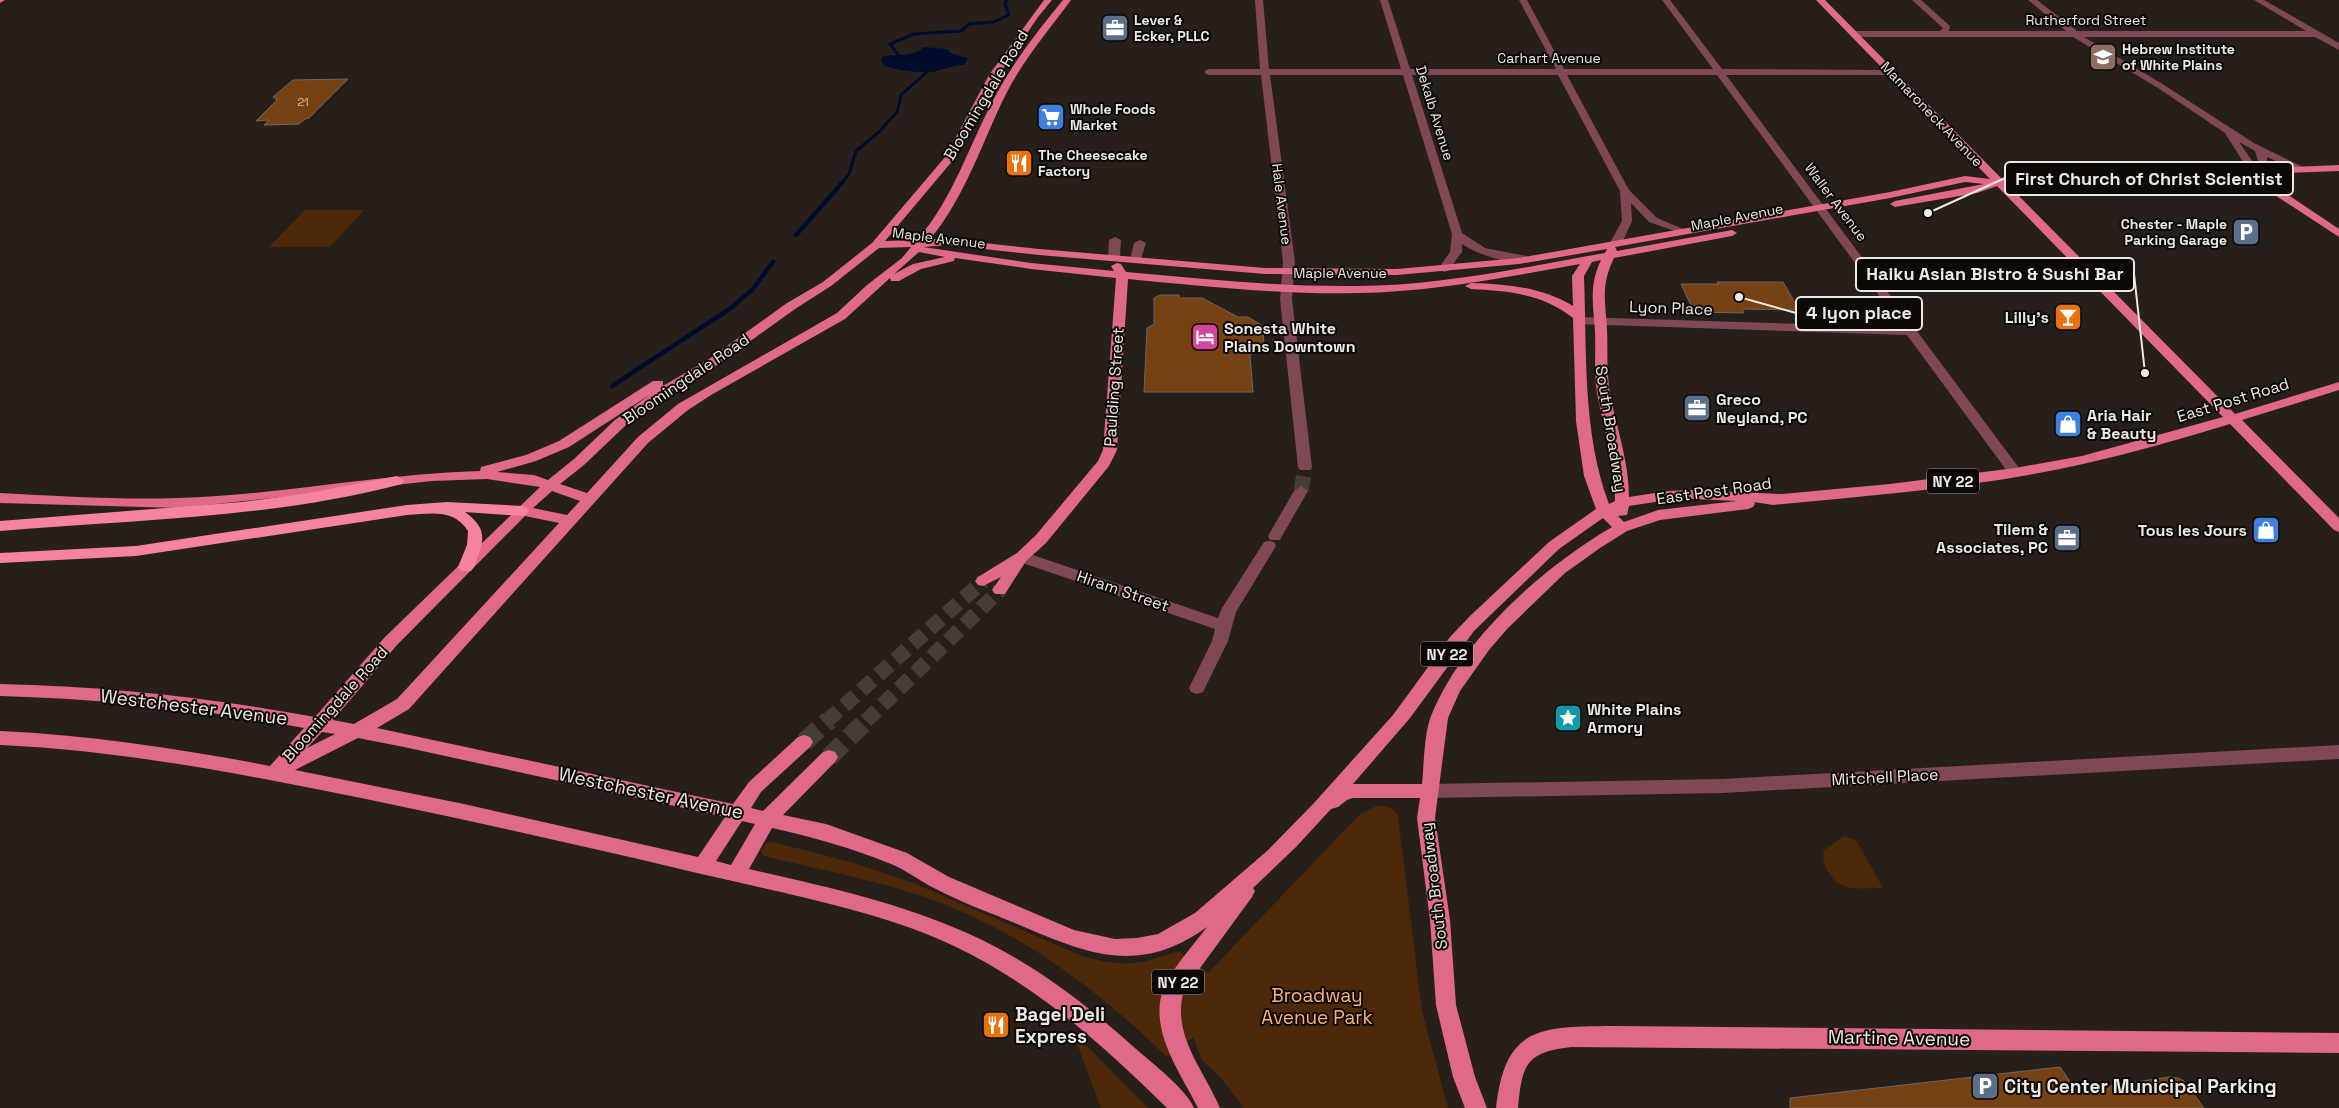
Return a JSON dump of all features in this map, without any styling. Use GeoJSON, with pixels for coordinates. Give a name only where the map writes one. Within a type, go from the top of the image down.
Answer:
{"type":"FeatureCollection","features":[{"type":"Feature","properties":{"kind":"highway"},"geometry":{"type":"LineString","coordinates":[[0,526],[242,507],[309,498],[397,481]]}},
{"type":"Feature","properties":{"kind":"highway"},"geometry":{"type":"LineString","coordinates":[[0,558],[136,551],[379,514],[447,507],[473,506],[522,511]]}},
{"type":"Feature","properties":{"kind":"highway"},"geometry":{"type":"LineString","coordinates":[[447,507],[470,521],[476,530],[476,542],[466,567]]}},
{"type":"Feature","properties":{"kind":"main road","name":"Bloomingdale Road"},"geometry":{"type":"LineString","coordinates":[[273,773],[391,641],[522,511],[579,462],[620,423],[664,390],[714,362],[791,306],[827,284],[876,245],[950,157],[990,83],[1034,15],[1048,0]]}},
{"type":"Feature","properties":{"kind":"main road","name":"Bloomingdale Road"},"geometry":{"type":"LineString","coordinates":[[273,773],[395,711],[644,440],[683,407],[840,316],[871,287],[906,260],[932,230],[954,196],[985,126],[1009,82],[1043,30],[1067,0]]}},
{"type":"Feature","properties":{"kind":"main road","name":"Mamaroneck Avenue"},"geometry":{"type":"LineString","coordinates":[[1820,0],[2339,527]]}},
{"type":"Feature","properties":{"kind":"main road","name":"Maple Avenue"},"geometry":{"type":"LineString","coordinates":[[876,245],[919,245],[948,242],[1288,272],[1388,272],[1526,259],[1683,231],[1977,190],[1999,183],[2339,168]]}},
{"type":"Feature","properties":{"kind":"main road"},"geometry":{"type":"LineString","coordinates":[[2254,171],[2268,186],[2339,234]]}},
{"type":"Feature","properties":{"kind":"main road","name":"Maple Avenue"},"geometry":{"type":"LineString","coordinates":[[919,245],[1031,266],[1226,285],[1357,290],[1409,287],[1588,260],[1823,211]]}},
{"type":"Feature","properties":{"kind":"main road"},"geometry":{"type":"LineString","coordinates":[[1588,260],[1616,243]]}},
{"type":"Feature","properties":{"kind":"main road","name":"South Broadway"},"geometry":{"type":"LineString","coordinates":[[1616,243],[1600,275],[1602,351],[1600,364],[1605,403],[1614,434],[1622,480],[1622,528]]}},
{"type":"Feature","properties":{"kind":"main road","name":"Paulding Street"},"geometry":{"type":"LineString","coordinates":[[1000,590],[1022,557],[1070,507],[1108,456],[1111,440],[1122,275],[1114,258]]}},
{"type":"Feature","properties":{"kind":"main road"},"geometry":{"type":"LineString","coordinates":[[840,316],[904,273],[928,262],[963,260],[1031,266]]}},
{"type":"Feature","properties":{"kind":"main road"},"geometry":{"type":"LineString","coordinates":[[1122,275],[1136,260]]}},
{"type":"Feature","properties":{"kind":"main road","name":"South Broadway"},"geometry":{"type":"LineString","coordinates":[[1588,260],[1578,276],[1582,421],[1592,481],[1604,511],[1622,528]]}},
{"type":"Feature","properties":{"kind":"main road"},"geometry":{"type":"LineString","coordinates":[[1409,287],[1488,286],[1533,292],[1562,302],[1580,319]]}},
{"type":"Feature","properties":{"kind":"main road"},"geometry":{"type":"LineString","coordinates":[[0,498],[121,503],[179,503],[236,499],[458,475],[494,468],[531,458],[564,444],[702,357],[791,306]]}},
{"type":"Feature","properties":{"kind":"main road","name":"East Post Road"},"geometry":{"type":"LineString","coordinates":[[1622,528],[1664,514],[1782,499],[1853,494],[2015,472],[2113,453],[2339,386]]}},
{"type":"Feature","properties":{"kind":"main road"},"geometry":{"type":"LineString","coordinates":[[458,475],[522,477],[590,499]]}},
{"type":"Feature","properties":{"kind":"main road","name":"East Post Road"},"geometry":{"type":"LineString","coordinates":[[1604,511],[1622,503],[1658,497],[1707,494],[1782,499]]}},
{"type":"Feature","properties":{"kind":"main road"},"geometry":{"type":"LineString","coordinates":[[522,511],[570,520]]}},
{"type":"Feature","properties":{"kind":"main road","name":"South Broadway"},"geometry":{"type":"LineString","coordinates":[[1259,872],[1312,819],[1409,707],[1458,639],[1475,620],[1551,548],[1604,511]]}},
{"type":"Feature","properties":{"kind":"main road","name":"South Broadway"},"geometry":{"type":"LineString","coordinates":[[1476,1108],[1464,1077],[1446,1005],[1440,920],[1426,818],[1439,718],[1453,688],[1470,662],[1502,624],[1560,569],[1595,544],[1622,528]]}},
{"type":"Feature","properties":{"kind":"main road","name":"Paulding Street"},"geometry":{"type":"LineString","coordinates":[[983,581],[1022,557]]}},
{"type":"Feature","properties":{"kind":"main road","name":"Westchester Avenue"},"geometry":{"type":"LineString","coordinates":[[0,690],[78,692],[223,707],[356,731],[826,832],[900,859],[942,883],[1049,929],[1092,945],[1116,948],[1160,943],[1179,933],[1213,910],[1259,872]]}},
{"type":"Feature","properties":{"kind":"main road"},"geometry":{"type":"LineString","coordinates":[[0,738],[89,743],[154,752],[273,773],[703,865],[804,888],[886,910],[927,924],[990,954],[1040,982],[1108,1036],[1183,1108]]}},
{"type":"Feature","properties":{"kind":"main road"},"geometry":{"type":"LineString","coordinates":[[703,865],[755,787],[804,742]]}},
{"type":"Feature","properties":{"kind":"main road"},"geometry":{"type":"LineString","coordinates":[[736,874],[767,819],[829,757]]}},
{"type":"Feature","properties":{"kind":"main road"},"geometry":{"type":"LineString","coordinates":[[1312,819],[1340,795],[1352,791],[1430,791]]}},
{"type":"Feature","properties":{"kind":"main road","name":"NY 22"},"geometry":{"type":"LineString","coordinates":[[1209,1108],[1188,1065],[1176,1046],[1171,1026],[1171,1000],[1175,986],[1186,970],[1259,872]]}},
{"type":"Feature","properties":{"kind":"main road","name":"Martine Avenue"},"geometry":{"type":"LineString","coordinates":[[1507,1108],[1508,1085],[1513,1068],[1532,1044],[1554,1037],[1623,1036],[2339,1043]]}},
{"type":"Feature","properties":{"kind":"street","name":"Hale Avenue"},"geometry":{"type":"LineString","coordinates":[[1259,0],[1265,72],[1289,262],[1286,299],[1305,467]]}},
{"type":"Feature","properties":{"kind":"street","name":"Dekalb Avenue"},"geometry":{"type":"LineString","coordinates":[[1384,0],[1457,234],[1456,252],[1444,268]]}},
{"type":"Feature","properties":{"kind":"street","name":"South Broadway"},"geometry":{"type":"LineString","coordinates":[[1523,0],[1625,191],[1653,220],[1683,231]]}},
{"type":"Feature","properties":{"kind":"street","name":"Waller Avenue"},"geometry":{"type":"LineString","coordinates":[[1666,0],[2015,472]]}},
{"type":"Feature","properties":{"kind":"street"},"geometry":{"type":"LineString","coordinates":[[1916,0],[1947,28],[1942,34]]}},
{"type":"Feature","properties":{"kind":"street"},"geometry":{"type":"LineString","coordinates":[[2032,0],[2075,34],[2113,59],[2165,89],[2228,133],[2246,141],[2260,152],[2302,169]]}},
{"type":"Feature","properties":{"kind":"street"},"geometry":{"type":"LineString","coordinates":[[2258,0],[2339,47]]}},
{"type":"Feature","properties":{"kind":"street","name":"Rutherford Street"},"geometry":{"type":"LineString","coordinates":[[1855,34],[2318,34]]}},
{"type":"Feature","properties":{"kind":"street","name":"Carhart Avenue"},"geometry":{"type":"LineString","coordinates":[[1208,72],[1890,72]]}},
{"type":"Feature","properties":{"kind":"street"},"geometry":{"type":"LineString","coordinates":[[2228,133],[2254,171],[2263,162],[2260,152]]}},
{"type":"Feature","properties":{"kind":"street","name":"South Broadway"},"geometry":{"type":"LineString","coordinates":[[1616,243],[1626,221],[1625,191]]}},
{"type":"Feature","properties":{"kind":"street"},"geometry":{"type":"LineString","coordinates":[[1457,234],[1473,249],[1480,252],[1496,256],[1526,259]]}},
{"type":"Feature","properties":{"kind":"street","name":"Paulding Street"},"geometry":{"type":"LineString","coordinates":[[1114,258],[1115,240]]}},
{"type":"Feature","properties":{"kind":"street"},"geometry":{"type":"LineString","coordinates":[[1136,260],[1140,243]]}},
{"type":"Feature","properties":{"kind":"street","name":"Lyon Place"},"geometry":{"type":"LineString","coordinates":[[1580,319],[1600,322],[1911,331]]}},
{"type":"Feature","properties":{"kind":"street"},"geometry":{"type":"LineString","coordinates":[[1197,688],[1220,641],[1228,612],[1301,491]]}},
{"type":"Feature","properties":{"kind":"street","name":"Hiram Street"},"geometry":{"type":"LineString","coordinates":[[1022,557],[1224,626]]}},
{"type":"Feature","properties":{"kind":"street","name":"Mitchell Place"},"geometry":{"type":"LineString","coordinates":[[1430,791],[1723,786],[2339,752]]}},
{"type":"Feature","properties":{"kind":"green space"},"geometry":{"type":"Polygon","coordinates":[[[305,210],[364,210],[330,247],[269,247],[305,210]]]}},
{"type":"Feature","properties":{"kind":"green space","name":"Broadway Avenue Park"},"geometry":{"type":"Polygon","coordinates":[[[1376,806],[1389,808],[1398,816],[1422,1011],[1448,1108],[1244,1108],[1221,1078],[1202,1060],[1193,1037],[1167,1057],[1088,987],[1031,948],[1001,931],[969,915],[915,894],[851,876],[764,856],[761,851],[766,843],[773,842],[854,863],[911,882],[1082,956],[1108,962],[1130,963],[1152,960],[1178,951],[1208,973],[1359,815],[1376,806]]]}},
{"type":"Feature","properties":{"kind":"green space"},"geometry":{"type":"Polygon","coordinates":[[[1844,836],[1856,840],[1883,888],[1860,889],[1846,887],[1839,884],[1829,873],[1823,856],[1824,850],[1844,836]]]}},
{"type":"Feature","properties":{"kind":"green space"},"geometry":{"type":"Polygon","coordinates":[[[1079,1038],[1148,1108],[1101,1108],[1076,1041],[1079,1038]]]}},
{"type":"Feature","properties":{"kind":"water"},"geometry":{"type":"Polygon","coordinates":[[[923,47],[947,49],[950,53],[968,58],[964,65],[932,72],[908,71],[889,67],[885,66],[881,60],[883,56],[915,53],[923,47]]]}},
{"type":"Feature","properties":{"kind":"building"},"geometry":{"type":"Polygon","coordinates":[[[348,79],[309,118],[299,124],[264,125],[269,120],[256,121],[277,100],[273,97],[293,80],[348,79]]]}},
{"type":"Feature","properties":{"kind":"building"},"geometry":{"type":"Polygon","coordinates":[[[1717,282],[1783,282],[1799,310],[1742,309],[1744,313],[1694,312],[1681,284],[1719,284],[1717,282]]]}},
{"type":"Feature","properties":{"kind":"building","name":"Sonesta White Plains Downtown"},"geometry":{"type":"Polygon","coordinates":[[[1160,295],[1179,295],[1179,298],[1202,298],[1238,317],[1248,317],[1263,326],[1264,347],[1250,355],[1253,392],[1144,392],[1147,328],[1154,324],[1154,298],[1160,295]]]}},
{"type":"Feature","properties":{"kind":"building","name":"City Center Municipal Parking"},"geometry":{"type":"Polygon","coordinates":[[[2060,1067],[2078,1093],[2169,1077],[2178,1078],[2184,1081],[2204,1108],[1790,1108],[1790,1098],[2060,1067]]]}},
{"type":"Feature","properties":{"kind":"waterway"},"geometry":{"type":"LineString","coordinates":[[904,57],[900,57],[890,44],[914,34],[961,31],[969,24],[993,22],[1009,15],[1005,4],[1007,0]]}},
{"type":"Feature","properties":{"kind":"waterway"},"geometry":{"type":"LineString","coordinates":[[841,184],[849,174],[856,151],[879,132],[897,112],[901,95],[928,71],[931,65]]}},
{"type":"Feature","properties":{"kind":"waterway"},"geometry":{"type":"LineString","coordinates":[[796,235],[842,183]]}},
{"type":"Feature","properties":{"kind":"waterway"},"geometry":{"type":"LineString","coordinates":[[612,386],[731,308],[752,290],[773,262]]}},
{"type":"Feature","properties":{"kind":"tunnel"},"geometry":{"type":"LineString","coordinates":[[1301,491],[1305,467]]}},
{"type":"Feature","properties":{"kind":"tunnel"},"geometry":{"type":"LineString","coordinates":[[827,721],[983,581]]}},
{"type":"Feature","properties":{"kind":"tunnel"},"geometry":{"type":"LineString","coordinates":[[866,721],[1000,590]]}},
{"type":"Feature","properties":{"kind":"tunnel"},"geometry":{"type":"LineString","coordinates":[[804,742],[829,720]]}},
{"type":"Feature","properties":{"kind":"tunnel"},"geometry":{"type":"LineString","coordinates":[[829,757],[867,720]]}},
{"type":"Feature","properties":{"kind":"place","name":"Lever & Ecker, PLLC"},"geometry":{"type":"Point","coordinates":[1115,28]}},
{"type":"Feature","properties":{"kind":"place","name":"Hebrew Institute of White Plains"},"geometry":{"type":"Point","coordinates":[2103,57]}},
{"type":"Feature","properties":{"kind":"place","name":"Whole Foods Market"},"geometry":{"type":"Point","coordinates":[1051,117]}},
{"type":"Feature","properties":{"kind":"place","name":"The Cheesecake Factory"},"geometry":{"type":"Point","coordinates":[1019,163]}},
{"type":"Feature","properties":{"kind":"place","name":"First Church of Christ Scientist"},"geometry":{"type":"Point","coordinates":[1928,213]}},
{"type":"Feature","properties":{"kind":"place","name":"Chester - Maple Parking Garage"},"geometry":{"type":"Point","coordinates":[2246,232]}},
{"type":"Feature","properties":{"kind":"place","name":"4 lyon place"},"geometry":{"type":"Point","coordinates":[1739,297]}},
{"type":"Feature","properties":{"kind":"place","name":"Lilly's"},"geometry":{"type":"Point","coordinates":[2068,317]}},
{"type":"Feature","properties":{"kind":"place","name":"Sonesta White Plains Downtown"},"geometry":{"type":"Point","coordinates":[1205,337]}},
{"type":"Feature","properties":{"kind":"place","name":"Haiku Asian Bistro & Sushi Bar"},"geometry":{"type":"Point","coordinates":[2145,373]}},
{"type":"Feature","properties":{"kind":"place","name":"Greco Neyland, PC"},"geometry":{"type":"Point","coordinates":[1697,408]}},
{"type":"Feature","properties":{"kind":"place","name":"Aria Hair & Beauty"},"geometry":{"type":"Point","coordinates":[2068,424]}},
{"type":"Feature","properties":{"kind":"place","name":"Tous les Jours"},"geometry":{"type":"Point","coordinates":[2266,530]}},
{"type":"Feature","properties":{"kind":"place","name":"Tilem & Associates, PC"},"geometry":{"type":"Point","coordinates":[2067,538]}},
{"type":"Feature","properties":{"kind":"place","name":"White Plains Armory"},"geometry":{"type":"Point","coordinates":[1568,718]}},
{"type":"Feature","properties":{"kind":"place","name":"Bagel Deli Express"},"geometry":{"type":"Point","coordinates":[996,1025]}},
{"type":"Feature","properties":{"kind":"place","name":"City Center Municipal Parking"},"geometry":{"type":"Point","coordinates":[1985,1086]}}]}
